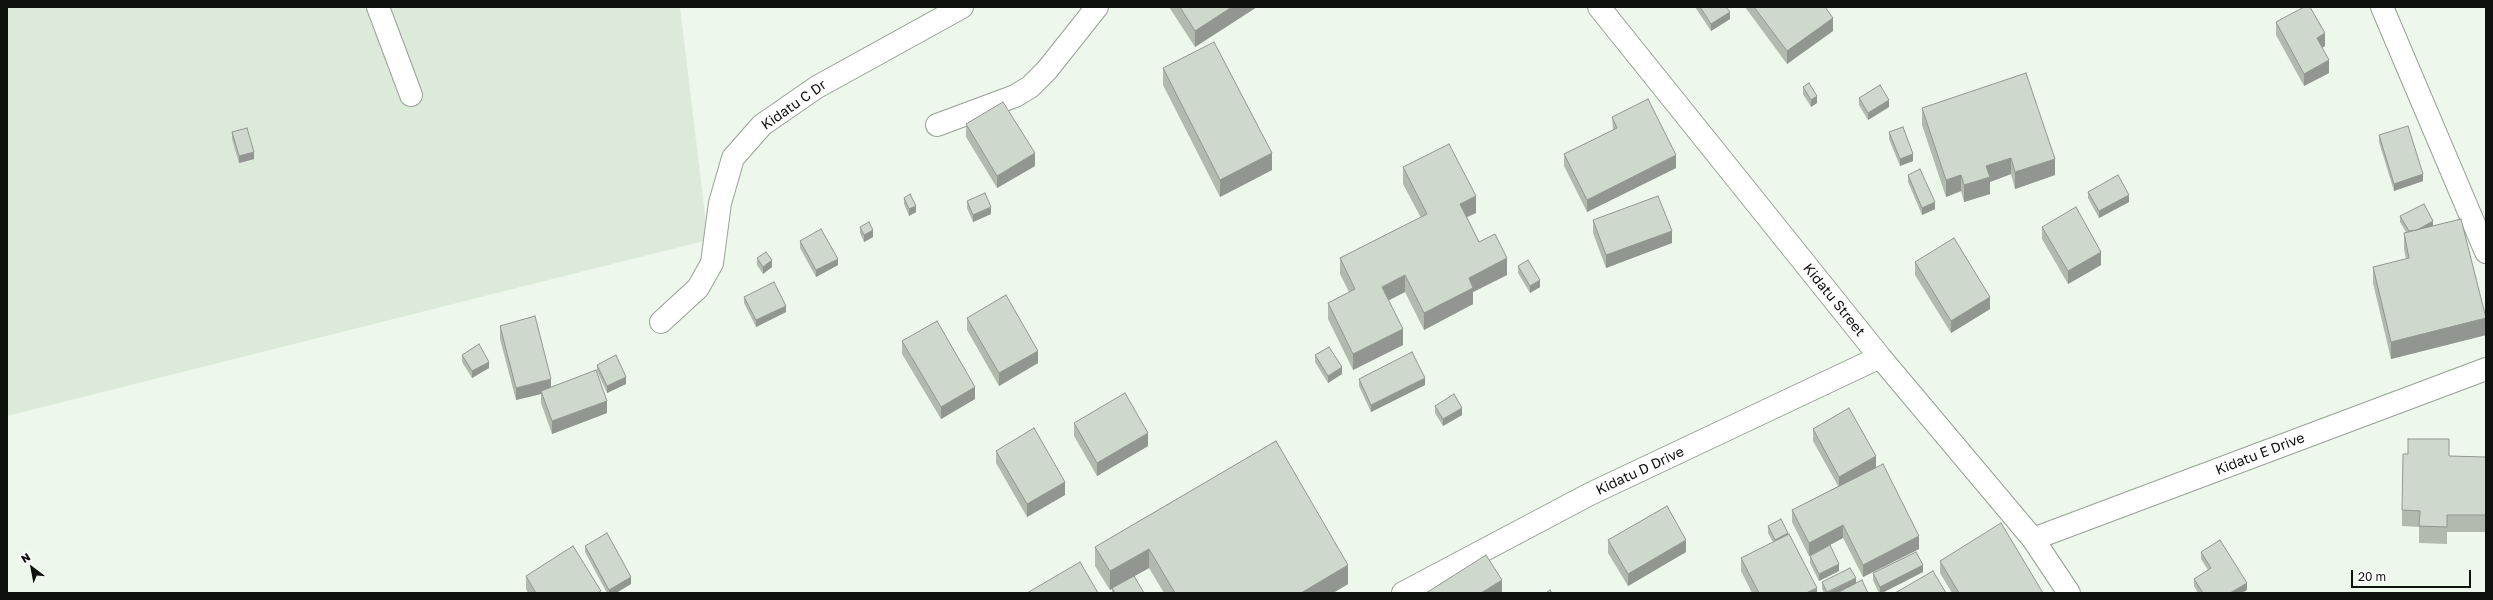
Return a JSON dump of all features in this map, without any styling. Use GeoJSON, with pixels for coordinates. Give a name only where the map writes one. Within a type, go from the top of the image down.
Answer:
{"type":"FeatureCollection","features":[{"type":"Feature","properties":{"kind":"street"},"geometry":{"type":"LineString","coordinates":[[378,7],[411,95]]}},
{"type":"Feature","properties":{"kind":"street","name":"Kidatu C Dr"},"geometry":{"type":"LineString","coordinates":[[661,322],[698,288],[712,263],[720,203],[733,158],[762,125],[817,87],[962,7]]}},
{"type":"Feature","properties":{"kind":"street"},"geometry":{"type":"LineString","coordinates":[[937,125],[1015,96],[1030,87],[1047,70],[1097,7]]}},
{"type":"Feature","properties":{"kind":"street","name":"Kidatu Street"},"geometry":{"type":"LineString","coordinates":[[1598,7],[1880,357],[2033,539],[2069,593]]}},
{"type":"Feature","properties":{"kind":"street"},"geometry":{"type":"LineString","coordinates":[[2382,7],[2486,252]]}},
{"type":"Feature","properties":{"kind":"street","name":"Kidatu D Drive"},"geometry":{"type":"LineString","coordinates":[[1403,593],[1590,494],[1880,357]]}},
{"type":"Feature","properties":{"kind":"street","name":"Kidatu E Drive"},"geometry":{"type":"LineString","coordinates":[[2033,539],[2486,369]]}},
{"type":"Feature","properties":{"kind":"shaded area"},"geometry":{"type":"Polygon","coordinates":[[[7,7],[680,7],[708,240],[7,416],[7,7]]]}},
{"type":"Feature","properties":{"kind":"building"},"geometry":{"type":"Polygon","coordinates":[[[1180,7],[1232,7],[1195,31],[1180,7]]]}},
{"type":"Feature","properties":{"kind":"building"},"geometry":{"type":"Polygon","coordinates":[[[1700,7],[1726,7],[1730,12],[1711,24],[1700,7]]]}},
{"type":"Feature","properties":{"kind":"building"},"geometry":{"type":"Polygon","coordinates":[[[1754,7],[1825,7],[1833,18],[1787,51],[1754,7]]]}},
{"type":"Feature","properties":{"kind":"building"},"geometry":{"type":"Polygon","coordinates":[[[2304,7],[2310,7],[2325,33],[2317,38],[2329,60],[2304,74],[2276,22],[2304,7]]]}},
{"type":"Feature","properties":{"kind":"building"},"geometry":{"type":"Polygon","coordinates":[[[1214,42],[1272,153],[1220,180],[1163,68],[1214,42]]]}},
{"type":"Feature","properties":{"kind":"building"},"geometry":{"type":"Polygon","coordinates":[[[2026,73],[2055,159],[2015,172],[2011,158],[1986,166],[1990,177],[1964,185],[1961,175],[1946,180],[1922,108],[2026,73]]]}},
{"type":"Feature","properties":{"kind":"building"},"geometry":{"type":"Polygon","coordinates":[[[1809,83],[1817,96],[1811,100],[1803,87],[1809,83]]]}},
{"type":"Feature","properties":{"kind":"building"},"geometry":{"type":"Polygon","coordinates":[[[1880,85],[1889,100],[1868,113],[1859,98],[1880,85]]]}},
{"type":"Feature","properties":{"kind":"building"},"geometry":{"type":"Polygon","coordinates":[[[1648,99],[1676,155],[1587,200],[1564,154],[1617,128],[1612,117],[1648,99]]]}},
{"type":"Feature","properties":{"kind":"building"},"geometry":{"type":"Polygon","coordinates":[[[1003,102],[1035,153],[997,176],[966,124],[1003,102]]]}},
{"type":"Feature","properties":{"kind":"building"},"geometry":{"type":"Polygon","coordinates":[[[2408,126],[2423,174],[2394,184],[2379,135],[2408,126]]]}},
{"type":"Feature","properties":{"kind":"building"},"geometry":{"type":"Polygon","coordinates":[[[1903,127],[1913,154],[1900,159],[1889,132],[1903,127]]]}},
{"type":"Feature","properties":{"kind":"building"},"geometry":{"type":"Polygon","coordinates":[[[247,128],[254,152],[239,156],[232,132],[247,128]]]}},
{"type":"Feature","properties":{"kind":"building"},"geometry":{"type":"Polygon","coordinates":[[[1449,144],[1476,196],[1460,204],[1479,242],[1495,234],[1507,258],[1469,278],[1473,288],[1424,313],[1405,275],[1382,287],[1403,329],[1353,354],[1328,303],[1355,289],[1340,258],[1427,214],[1403,167],[1449,144]]]}},
{"type":"Feature","properties":{"kind":"building"},"geometry":{"type":"Polygon","coordinates":[[[1920,169],[1935,202],[1922,208],[1908,175],[1920,169]]]}},
{"type":"Feature","properties":{"kind":"building"},"geometry":{"type":"Polygon","coordinates":[[[2118,175],[2129,195],[2099,211],[2088,192],[2118,175]]]}},
{"type":"Feature","properties":{"kind":"building"},"geometry":{"type":"Polygon","coordinates":[[[985,193],[991,207],[973,215],[967,201],[985,193]]]}},
{"type":"Feature","properties":{"kind":"building"},"geometry":{"type":"Polygon","coordinates":[[[910,194],[916,206],[909,209],[904,198],[910,194]]]}},
{"type":"Feature","properties":{"kind":"building"},"geometry":{"type":"Polygon","coordinates":[[[1658,196],[1672,231],[1606,255],[1593,220],[1658,196]]]}},
{"type":"Feature","properties":{"kind":"building"},"geometry":{"type":"Polygon","coordinates":[[[2424,204],[2433,221],[2417,230],[2409,231],[2400,216],[2424,204]]]}},
{"type":"Feature","properties":{"kind":"building"},"geometry":{"type":"Polygon","coordinates":[[[2076,207],[2101,252],[2068,271],[2042,227],[2076,207]]]}},
{"type":"Feature","properties":{"kind":"building"},"geometry":{"type":"Polygon","coordinates":[[[2461,219],[2486,318],[2391,342],[2373,267],[2409,258],[2404,233],[2461,219]]]}},
{"type":"Feature","properties":{"kind":"building"},"geometry":{"type":"Polygon","coordinates":[[[869,222],[873,230],[864,235],[860,227],[869,222]]]}},
{"type":"Feature","properties":{"kind":"building"},"geometry":{"type":"Polygon","coordinates":[[[821,229],[838,259],[816,270],[800,241],[821,229]]]}},
{"type":"Feature","properties":{"kind":"building"},"geometry":{"type":"Polygon","coordinates":[[[1954,238],[1990,297],[1951,321],[1915,262],[1954,238]]]}},
{"type":"Feature","properties":{"kind":"building"},"geometry":{"type":"Polygon","coordinates":[[[766,252],[772,260],[763,267],[757,258],[766,252]]]}},
{"type":"Feature","properties":{"kind":"building"},"geometry":{"type":"Polygon","coordinates":[[[1528,260],[1540,280],[1530,286],[1518,266],[1528,260]]]}},
{"type":"Feature","properties":{"kind":"building"},"geometry":{"type":"Polygon","coordinates":[[[774,282],[786,306],[756,320],[744,297],[774,282]]]}},
{"type":"Feature","properties":{"kind":"building"},"geometry":{"type":"Polygon","coordinates":[[[1006,295],[1038,351],[999,373],[967,318],[1006,295]]]}},
{"type":"Feature","properties":{"kind":"building"},"geometry":{"type":"Polygon","coordinates":[[[535,316],[551,379],[516,388],[500,326],[535,316]]]}},
{"type":"Feature","properties":{"kind":"building"},"geometry":{"type":"Polygon","coordinates":[[[937,321],[975,387],[941,407],[902,341],[937,321]]]}},
{"type":"Feature","properties":{"kind":"building"},"geometry":{"type":"Polygon","coordinates":[[[479,344],[489,362],[472,371],[462,355],[479,344]]]}},
{"type":"Feature","properties":{"kind":"building"},"geometry":{"type":"Polygon","coordinates":[[[1329,347],[1342,367],[1328,376],[1315,355],[1329,347]]]}},
{"type":"Feature","properties":{"kind":"building"},"geometry":{"type":"Polygon","coordinates":[[[1412,352],[1425,378],[1371,405],[1359,379],[1412,352]]]}},
{"type":"Feature","properties":{"kind":"building"},"geometry":{"type":"Polygon","coordinates":[[[616,355],[626,377],[607,386],[597,365],[616,355]]]}},
{"type":"Feature","properties":{"kind":"building"},"geometry":{"type":"Polygon","coordinates":[[[596,370],[607,401],[552,421],[541,391],[596,370]]]}},
{"type":"Feature","properties":{"kind":"building"},"geometry":{"type":"Polygon","coordinates":[[[1125,393],[1148,433],[1097,463],[1074,423],[1125,393]]]}},
{"type":"Feature","properties":{"kind":"building"},"geometry":{"type":"Polygon","coordinates":[[[1454,394],[1462,408],[1443,419],[1435,406],[1454,394]]]}},
{"type":"Feature","properties":{"kind":"building"},"geometry":{"type":"Polygon","coordinates":[[[1849,408],[1876,456],[1839,477],[1813,429],[1849,408]]]}},
{"type":"Feature","properties":{"kind":"building"},"geometry":{"type":"Polygon","coordinates":[[[1034,428],[1065,482],[1027,504],[996,451],[1034,428]]]}},
{"type":"Feature","properties":{"kind":"building"},"geometry":{"type":"Polygon","coordinates":[[[2408,439],[2449,439],[2449,456],[2486,457],[2486,515],[2447,515],[2447,527],[2419,526],[2420,511],[2402,510],[2403,454],[2408,454],[2408,439]]]}},
{"type":"Feature","properties":{"kind":"building"},"geometry":{"type":"Polygon","coordinates":[[[1276,441],[1348,565],[1301,593],[1175,593],[1149,549],[1110,571],[1095,547],[1276,441]]]}},
{"type":"Feature","properties":{"kind":"building"},"geometry":{"type":"Polygon","coordinates":[[[1883,464],[1919,536],[1863,565],[1843,525],[1809,543],[1792,510],[1883,464]]]}},
{"type":"Feature","properties":{"kind":"building"},"geometry":{"type":"Polygon","coordinates":[[[1667,506],[1686,540],[1628,574],[1608,540],[1667,506]]]}},
{"type":"Feature","properties":{"kind":"building"},"geometry":{"type":"Polygon","coordinates":[[[1781,519],[1788,533],[1775,540],[1768,526],[1781,519]]]}},
{"type":"Feature","properties":{"kind":"building"},"geometry":{"type":"Polygon","coordinates":[[[2001,523],[2043,593],[1959,593],[1940,561],[2001,523]]]}},
{"type":"Feature","properties":{"kind":"building"},"geometry":{"type":"Polygon","coordinates":[[[607,533],[631,577],[609,590],[585,546],[607,533]]]}},
{"type":"Feature","properties":{"kind":"building"},"geometry":{"type":"Polygon","coordinates":[[[1789,534],[1817,588],[1806,593],[1759,593],[1741,558],[1789,534]]]}},
{"type":"Feature","properties":{"kind":"building"},"geometry":{"type":"Polygon","coordinates":[[[2220,540],[2247,583],[2230,593],[2203,593],[2194,579],[2211,568],[2201,552],[2220,540]]]}},
{"type":"Feature","properties":{"kind":"building"},"geometry":{"type":"Polygon","coordinates":[[[1830,545],[1839,564],[1819,574],[1810,556],[1830,545]]]}},
{"type":"Feature","properties":{"kind":"building"},"geometry":{"type":"Polygon","coordinates":[[[573,546],[601,591],[597,593],[536,593],[526,576],[573,546]]]}},
{"type":"Feature","properties":{"kind":"building"},"geometry":{"type":"Polygon","coordinates":[[[1916,552],[1923,565],[1880,587],[1873,573],[1916,552]]]}},
{"type":"Feature","properties":{"kind":"building"},"geometry":{"type":"Polygon","coordinates":[[[1486,555],[1502,580],[1481,593],[1426,593],[1486,555]]]}},
{"type":"Feature","properties":{"kind":"building"},"geometry":{"type":"Polygon","coordinates":[[[1080,562],[1098,593],[1027,593],[1080,562]]]}},
{"type":"Feature","properties":{"kind":"building"},"geometry":{"type":"Polygon","coordinates":[[[1850,568],[1856,578],[1827,592],[1822,582],[1850,568]]]}},
{"type":"Feature","properties":{"kind":"building"},"geometry":{"type":"Polygon","coordinates":[[[1933,571],[1946,593],[1895,593],[1933,571]]]}},
{"type":"Feature","properties":{"kind":"building"},"geometry":{"type":"Polygon","coordinates":[[[1134,576],[1144,593],[1115,593],[1112,588],[1134,576]]]}},
{"type":"Feature","properties":{"kind":"building"},"geometry":{"type":"Polygon","coordinates":[[[1862,580],[1868,593],[1837,593],[1862,580]]]}}]}
